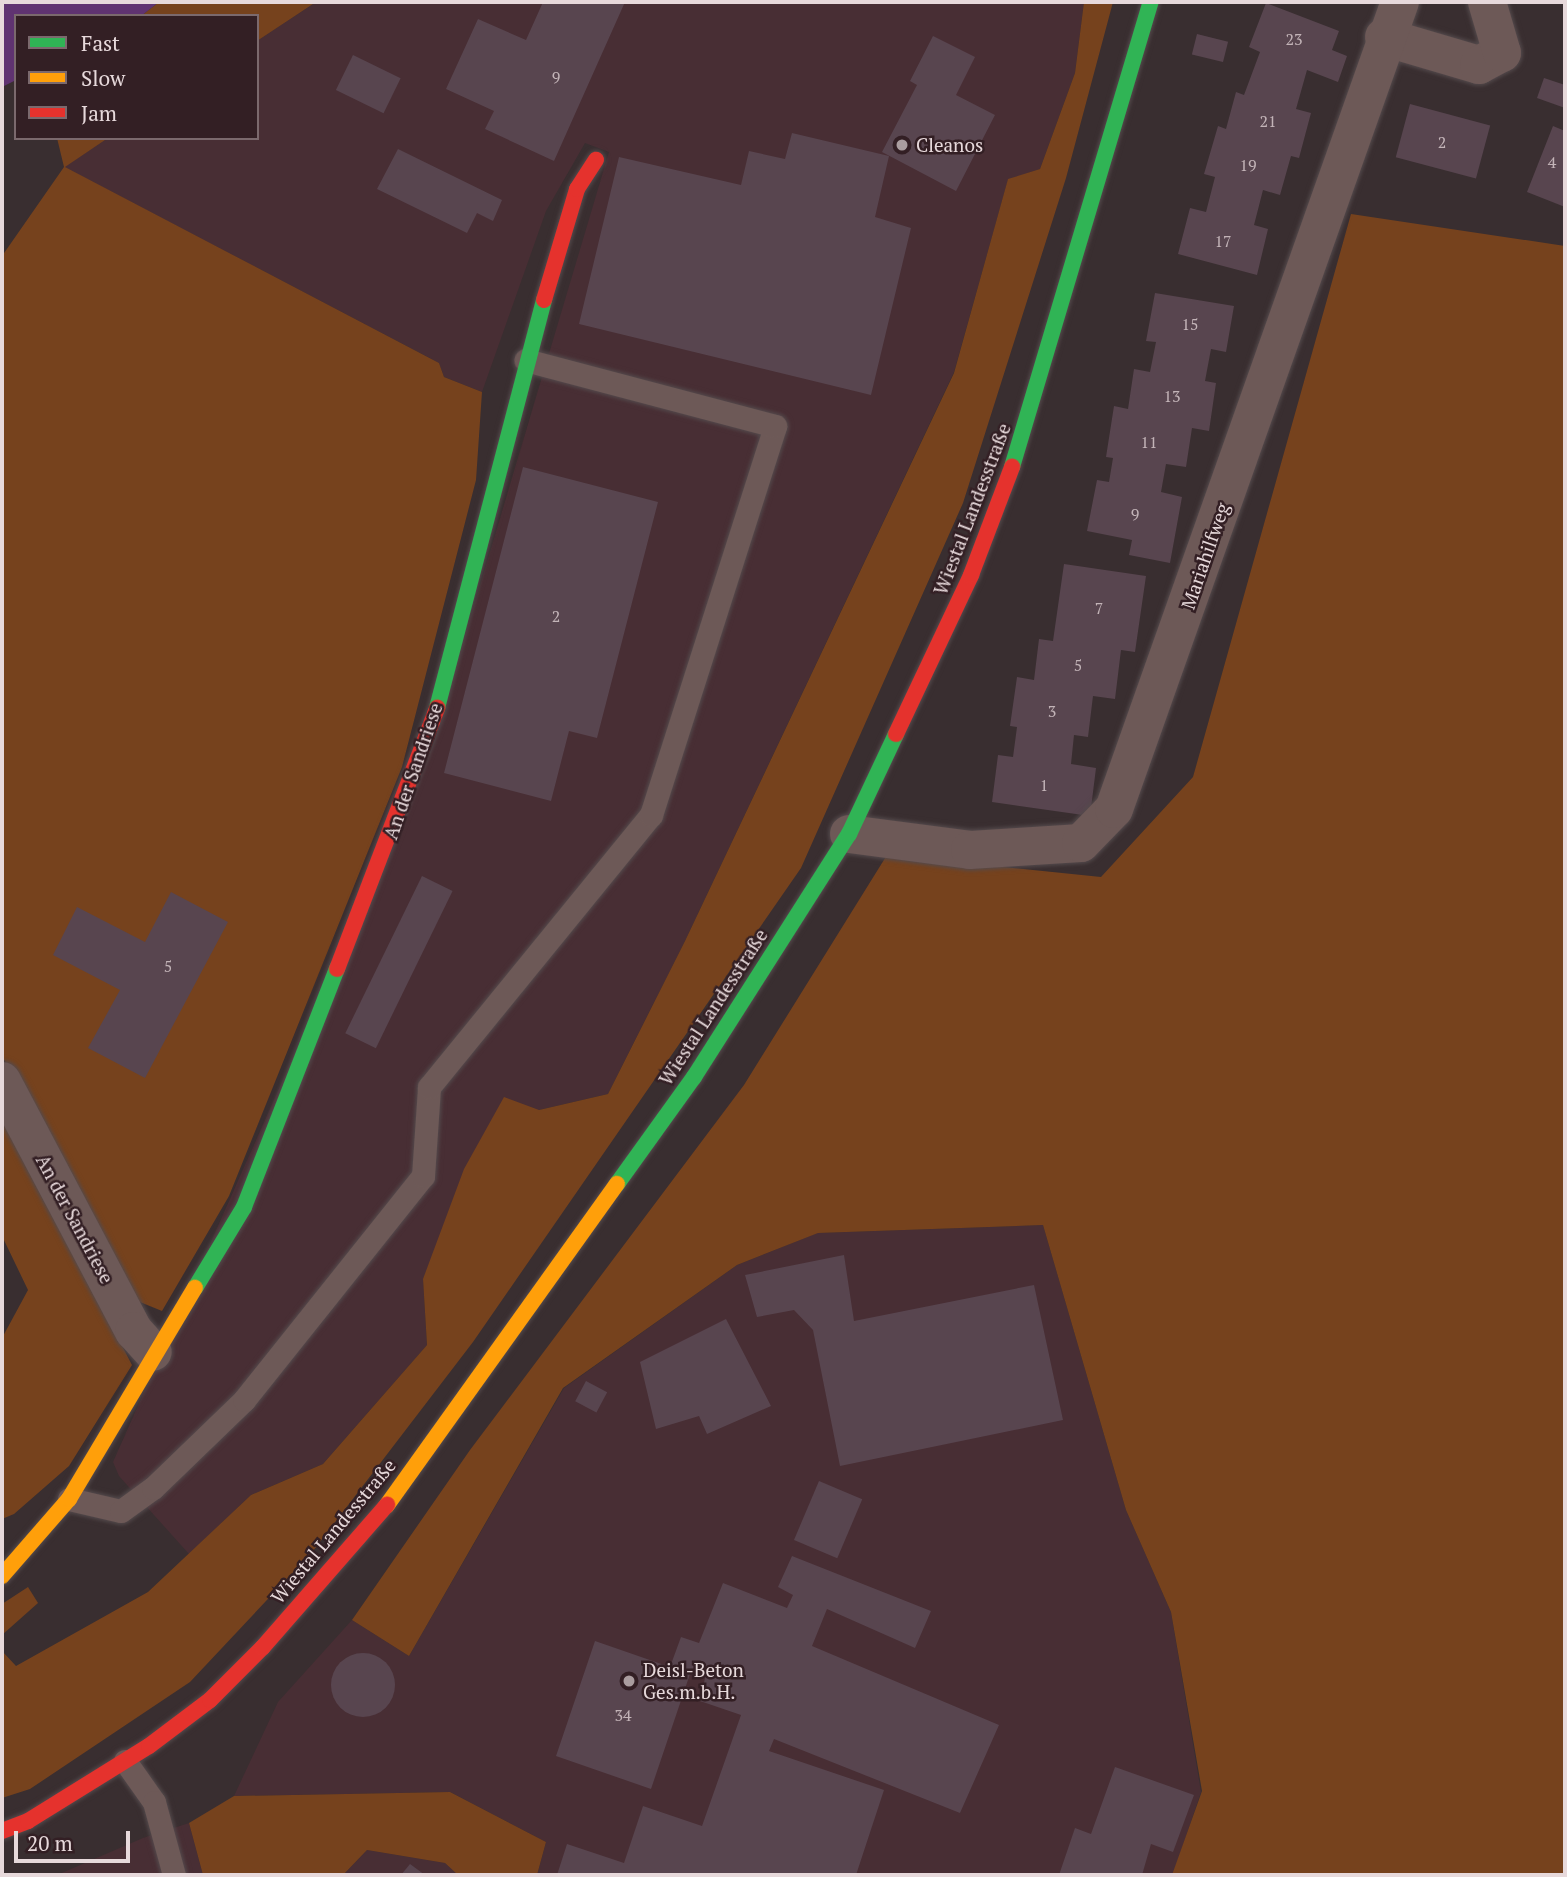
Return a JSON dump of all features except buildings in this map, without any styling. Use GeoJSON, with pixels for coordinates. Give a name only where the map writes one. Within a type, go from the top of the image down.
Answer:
{"type":"FeatureCollection","features":[{"type":"Feature","properties":{"kind":"main road","name":"Wiestal Landesstraße"},"geometry":{"type":"LineString","coordinates":[[2,1830],[28,1821],[125,1761],[210,1700],[263,1647],[384,1509],[694,1077],[849,834],[971,575],[1028,424],[1152,2]]}},
{"type":"Feature","properties":{"kind":"main road","name":"An der Sandriese"},"geometry":{"type":"LineString","coordinates":[[2,1576],[69,1499],[153,1352],[244,1207],[396,824],[434,719],[526,360],[577,189],[596,160]]}},
{"type":"Feature","properties":{"kind":"street","name":"Mariahilfweg"},"geometry":{"type":"LineString","coordinates":[[849,834],[970,850],[1081,843],[1114,809],[1384,37],[1400,2]]}},
{"type":"Feature","properties":{"kind":"street"},"geometry":{"type":"LineString","coordinates":[[1384,37],[1479,65],[1503,53],[1488,2]]}},
{"type":"Feature","properties":{"kind":"street","name":"An der Sandriese"},"geometry":{"type":"LineString","coordinates":[[2,1081],[134,1331],[153,1352]]}},
{"type":"Feature","properties":{"kind":"lane"},"geometry":{"type":"LineString","coordinates":[[69,1499],[121,1511],[153,1488],[244,1400],[423,1176],[429,1087],[651,815],[775,426],[526,360]]}},
{"type":"Feature","properties":{"kind":"lane"},"geometry":{"type":"LineString","coordinates":[[125,1761],[154,1802],[174,1875]]}},
{"type":"Feature","properties":{"kind":"shaded area"},"geometry":{"type":"Polygon","coordinates":[[[2,2],[159,2],[144,14],[14,14],[14,81],[2,87],[2,2]]]}},
{"type":"Feature","properties":{"kind":"shaded area"},"geometry":{"type":"Polygon","coordinates":[[[159,2],[316,2],[259,40],[259,14],[144,14],[159,2]]]}},
{"type":"Feature","properties":{"kind":"shaded area"},"geometry":{"type":"Polygon","coordinates":[[[316,2],[1084,2],[1075,73],[1040,169],[1008,180],[954,372],[685,941],[608,1094],[539,1110],[423,1279],[427,1345],[323,1464],[251,1495],[189,1554],[119,1476],[113,1462],[434,740],[609,152],[585,143],[546,211],[482,392],[444,377],[439,363],[64,167],[105,140],[259,140],[259,40],[316,2]]]}},
{"type":"Feature","properties":{"kind":"shaded area"},"geometry":{"type":"Polygon","coordinates":[[[1084,2],[1113,2],[1066,178],[963,503],[801,868],[473,1342],[313,1551],[190,1682],[30,1789],[2,1798],[2,1651],[16,1666],[148,1592],[251,1495],[323,1464],[427,1345],[423,1279],[464,1169],[504,1097],[539,1110],[608,1094],[685,941],[954,373],[1008,179],[1040,169],[1075,73],[1084,2]]]}},
{"type":"Feature","properties":{"kind":"shaded area"},"geometry":{"type":"Polygon","coordinates":[[[57,140],[105,140],[65,167],[439,363],[444,377],[482,392],[476,480],[402,767],[229,1196],[162,1311],[135,1300],[2,1056],[2,256],[64,167],[57,140]]]}},
{"type":"Feature","properties":{"kind":"shaded area"},"geometry":{"type":"Polygon","coordinates":[[[1351,214],[1565,246],[1565,1875],[1172,1875],[1202,1791],[1171,1612],[1126,1510],[1043,1225],[818,1233],[737,1265],[563,1388],[409,1656],[352,1620],[470,1450],[744,1085],[887,855],[1101,877],[1193,777],[1351,214]]]}},
{"type":"Feature","properties":{"kind":"shaded area"},"geometry":{"type":"Polygon","coordinates":[[[2,1114],[132,1365],[69,1466],[14,1514],[2,1519],[2,1338],[28,1290],[2,1236],[2,1114]]]}},
{"type":"Feature","properties":{"kind":"shaded area"},"geometry":{"type":"Polygon","coordinates":[[[1043,1225],[1126,1510],[1171,1612],[1201,1792],[1173,1875],[537,1875],[546,1842],[450,1792],[234,1796],[278,1702],[352,1620],[409,1656],[564,1388],[737,1265],[817,1233],[1043,1225]]]}},
{"type":"Feature","properties":{"kind":"shaded area"},"geometry":{"type":"Polygon","coordinates":[[[28,1587],[38,1603],[2,1635],[2,1604],[28,1587]]]}},
{"type":"Feature","properties":{"kind":"shaded area"},"geometry":{"type":"Polygon","coordinates":[[[450,1792],[546,1842],[537,1875],[458,1875],[445,1863],[367,1850],[343,1875],[203,1875],[189,1823],[234,1796],[450,1792]]]}},
{"type":"Feature","properties":{"kind":"shaded area"},"geometry":{"type":"Polygon","coordinates":[[[189,1823],[203,1875],[57,1875],[143,1838],[189,1823]]]}},
{"type":"Feature","properties":{"kind":"shaded area"},"geometry":{"type":"Polygon","coordinates":[[[367,1850],[445,1863],[458,1875],[343,1875],[367,1850]]]}},
{"type":"Feature","properties":{"kind":"traffic: fast"},"geometry":{"type":"LineString","coordinates":[[1012,467],[1151,2]]}},
{"type":"Feature","properties":{"kind":"traffic: fast"},"geometry":{"type":"LineString","coordinates":[[437,708],[544,300]]}},
{"type":"Feature","properties":{"kind":"traffic: fast"},"geometry":{"type":"LineString","coordinates":[[617,1184],[694,1077],[849,834],[896,734]]}},
{"type":"Feature","properties":{"kind":"traffic: fast"},"geometry":{"type":"LineString","coordinates":[[195,1288],[244,1207],[337,969]]}},
{"type":"Feature","properties":{"kind":"traffic: slow"},"geometry":{"type":"LineString","coordinates":[[387,1505],[617,1184]]}},
{"type":"Feature","properties":{"kind":"traffic: slow"},"geometry":{"type":"LineString","coordinates":[[2,1576],[69,1499],[195,1288]]}},
{"type":"Feature","properties":{"kind":"traffic: jam"},"geometry":{"type":"LineString","coordinates":[[544,300],[577,189],[596,160]]}},
{"type":"Feature","properties":{"kind":"traffic: jam"},"geometry":{"type":"LineString","coordinates":[[896,734],[971,575],[1012,467]]}},
{"type":"Feature","properties":{"kind":"traffic: jam"},"geometry":{"type":"LineString","coordinates":[[337,969],[437,708]]}},
{"type":"Feature","properties":{"kind":"traffic: jam"},"geometry":{"type":"LineString","coordinates":[[2,1831],[28,1821],[149,1746],[210,1700],[263,1647],[387,1505]]}},
{"type":"Feature","properties":{"kind":"place","name":"Cleanos"},"geometry":{"type":"Point","coordinates":[902,145]}},
{"type":"Feature","properties":{"kind":"place","name":"Deisl-Beton Ges.m.b.H."},"geometry":{"type":"Point","coordinates":[629,1681]}}]}
